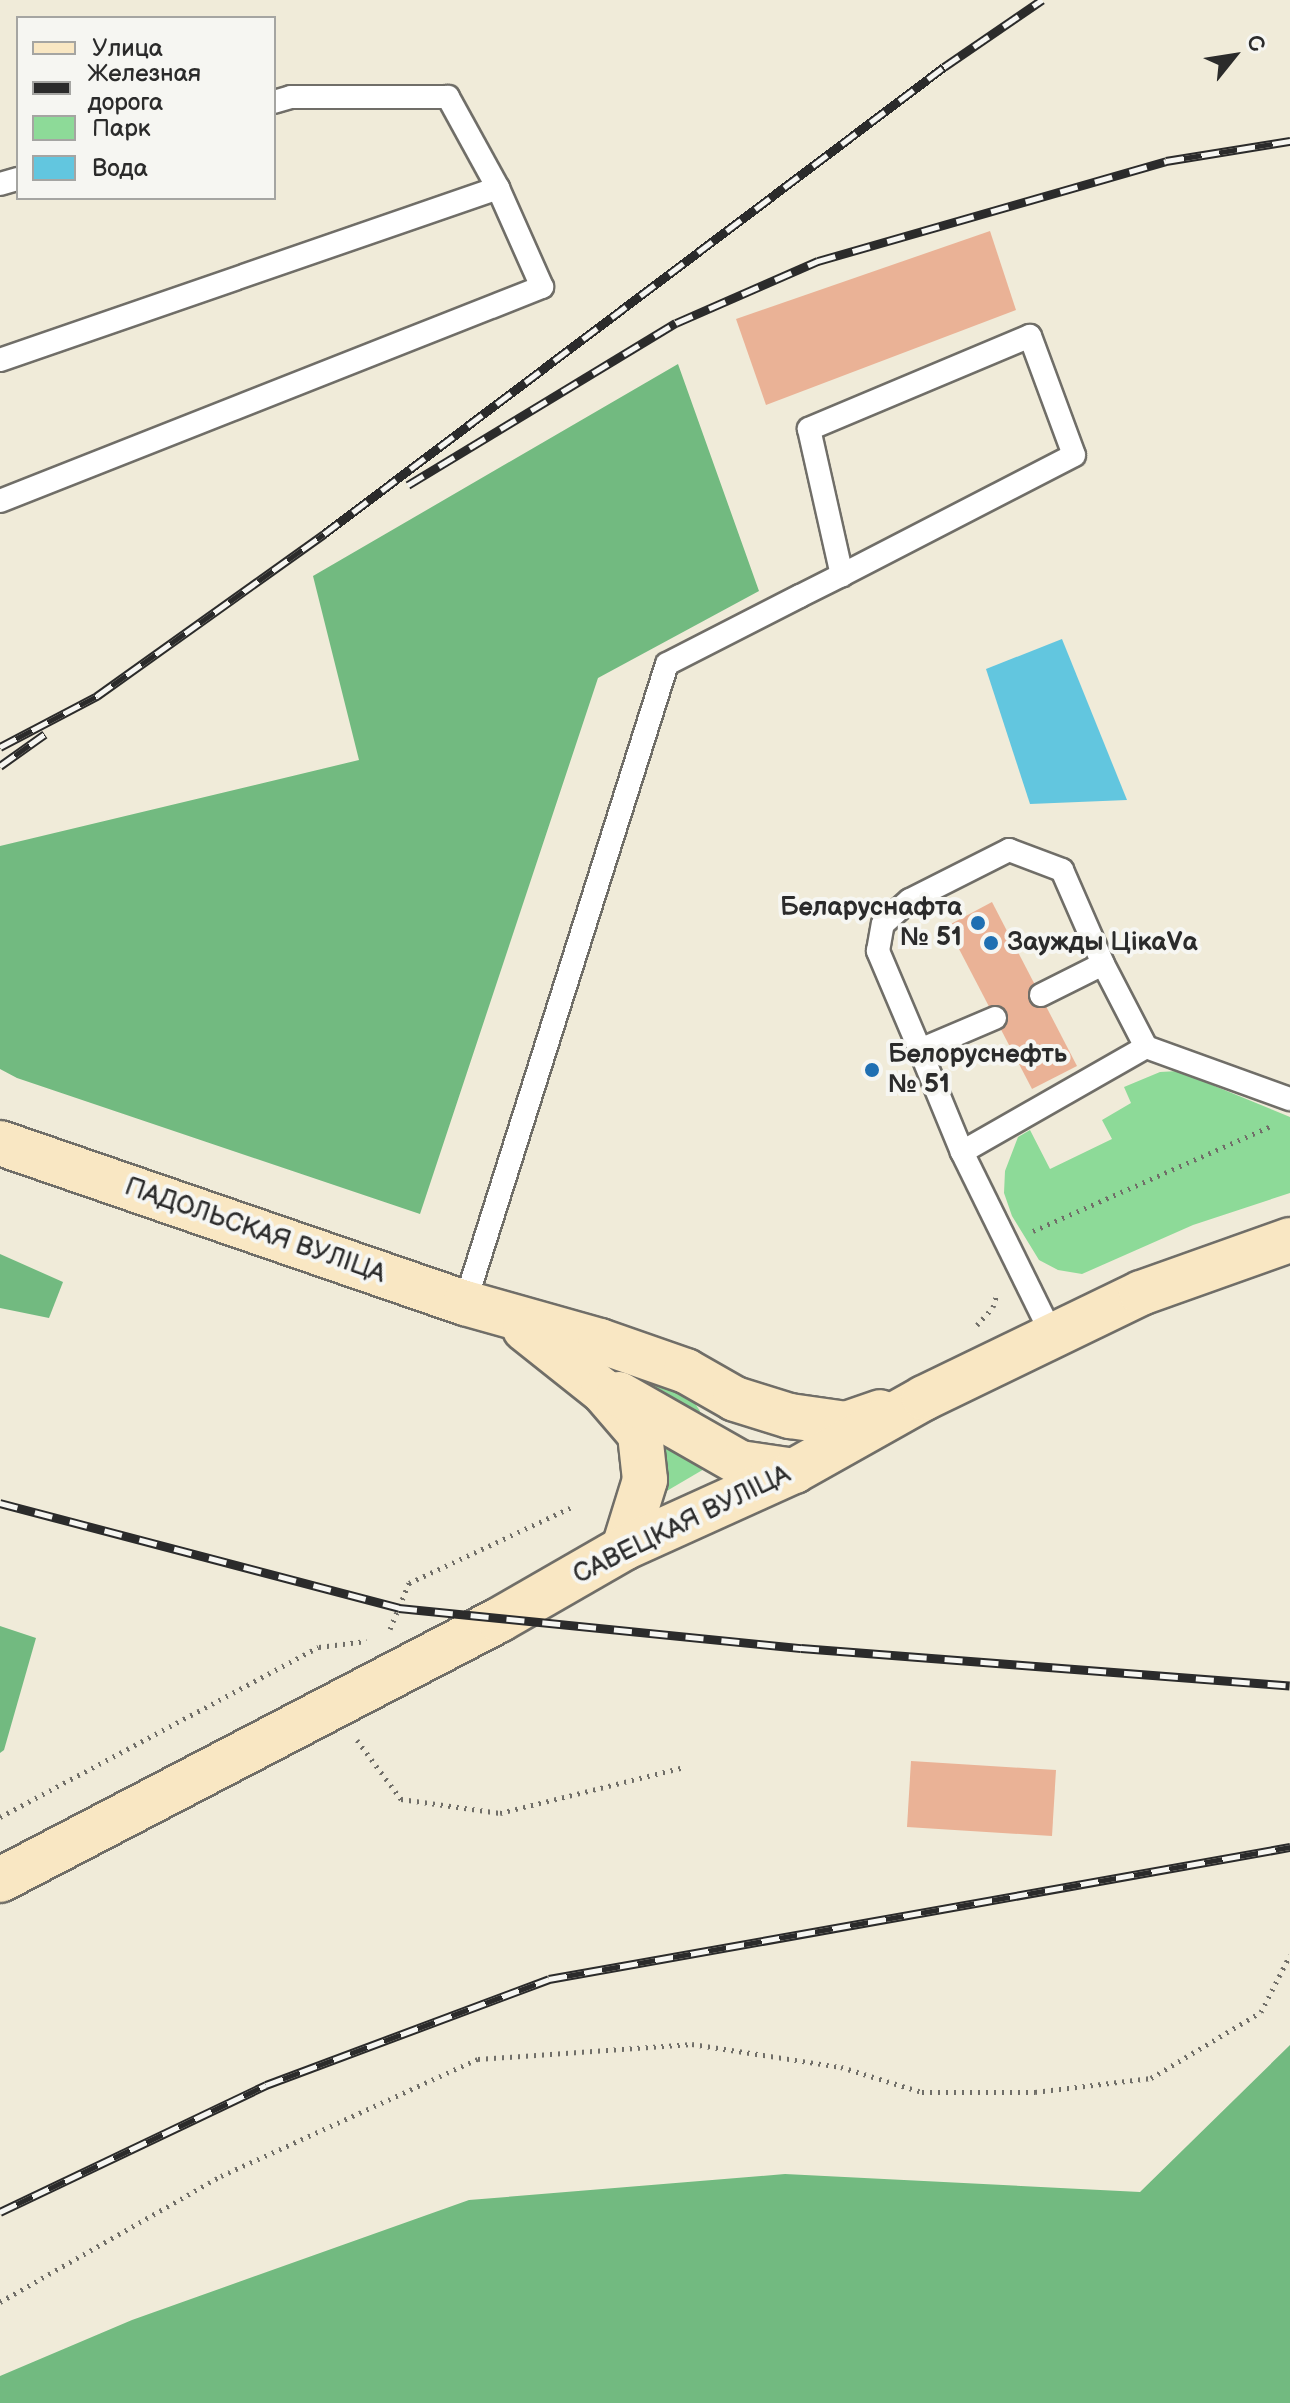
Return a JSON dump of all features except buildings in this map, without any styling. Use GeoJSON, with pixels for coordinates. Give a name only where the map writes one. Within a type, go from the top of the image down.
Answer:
{"type":"FeatureCollection","features":[{"type":"Feature","properties":{"kind":"main road","name":"ПАДОЛЬСКАЯ ВУЛІЦА"},"geometry":{"type":"LineString","coordinates":[[0,1143],[465,1303],[600,1341],[686,1371],[735,1399],[790,1416],[846,1424],[924,1398]]}},
{"type":"Feature","properties":{"kind":"main road","name":"САВЕЦКАЯ ВУЛІЦА"},"geometry":{"type":"LineString","coordinates":[[0,1880],[499,1620],[624,1548],[794,1471],[924,1398],[1141,1293],[1290,1240]]}},
{"type":"Feature","properties":{"kind":"main road","name":"ПАДОЛЬСКАЯ ВУЛІЦА"},"geometry":{"type":"LineString","coordinates":[[510,1317],[603,1391],[640,1434],[645,1480],[624,1548]]}},
{"type":"Feature","properties":{"kind":"main road"},"geometry":{"type":"LineString","coordinates":[[572,1366],[740,1463],[794,1471]]}},
{"type":"Feature","properties":{"kind":"main road"},"geometry":{"type":"LineString","coordinates":[[686,1371],[714,1398],[736,1432],[740,1463],[731,1488],[697,1515]]}},
{"type":"Feature","properties":{"kind":"lane"},"geometry":{"type":"LineString","coordinates":[[0,501],[542,287],[498,188],[448,97],[291,97],[276,101]]}},
{"type":"Feature","properties":{"kind":"lane"},"geometry":{"type":"LineString","coordinates":[[0,360],[498,188]]}},
{"type":"Feature","properties":{"kind":"lane"},"geometry":{"type":"LineString","coordinates":[[465,1303],[667,664],[842,575],[1074,455],[1030,336],[809,429],[842,575]]}},
{"type":"Feature","properties":{"kind":"lane"},"geometry":{"type":"LineString","coordinates":[[1053,1337],[962,1152],[878,951],[883,924],[910,900],[1009,850],[1062,870],[1103,964],[1146,1047],[1290,1099]]}},
{"type":"Feature","properties":{"kind":"lane"},"geometry":{"type":"LineString","coordinates":[[1041,995],[1103,964]]}},
{"type":"Feature","properties":{"kind":"lane"},"geometry":{"type":"LineString","coordinates":[[920,1050],[995,1018]]}},
{"type":"Feature","properties":{"kind":"lane"},"geometry":{"type":"LineString","coordinates":[[962,1152],[1146,1047]]}},
{"type":"Feature","properties":{"kind":"path"},"geometry":{"type":"LineString","coordinates":[[1006,1242],[1280,1122]]}},
{"type":"Feature","properties":{"kind":"path"},"geometry":{"type":"LineString","coordinates":[[972,1330],[993,1307],[999,1286]]}},
{"type":"Feature","properties":{"kind":"path"},"geometry":{"type":"LineString","coordinates":[[387,1638],[409,1583],[570,1508]]}},
{"type":"Feature","properties":{"kind":"path"},"geometry":{"type":"LineString","coordinates":[[0,1817],[319,1647],[373,1640]]}},
{"type":"Feature","properties":{"kind":"path"},"geometry":{"type":"LineString","coordinates":[[332,1707],[401,1799],[500,1813],[684,1767]]}},
{"type":"Feature","properties":{"kind":"path"},"geometry":{"type":"LineString","coordinates":[[0,2302],[221,2176],[478,2059],[692,2044],[841,2067],[922,2092],[1035,2092],[1151,2078],[1261,2012],[1290,1955]]}},
{"type":"Feature","properties":{"kind":"green space"},"geometry":{"type":"Polygon","coordinates":[[[678,364],[759,591],[598,678],[420,1214],[17,1078],[0,1069],[0,846],[359,760],[313,576],[678,364]]]}},
{"type":"Feature","properties":{"kind":"green space"},"geometry":{"type":"Polygon","coordinates":[[[1178,1071],[1290,1117],[1290,1193],[1193,1225],[1082,1274],[1058,1270],[1039,1260],[1012,1216],[1004,1193],[1005,1171],[1018,1137],[1030,1130],[1050,1169],[1112,1139],[1102,1120],[1131,1103],[1124,1087],[1160,1072],[1178,1071]]]}},
{"type":"Feature","properties":{"kind":"green space"},"geometry":{"type":"Polygon","coordinates":[[[0,1254],[63,1282],[49,1318],[0,1308],[0,1254]]]}},
{"type":"Feature","properties":{"kind":"green space"},"geometry":{"type":"Polygon","coordinates":[[[590,1350],[690,1396],[700,1411],[696,1423],[661,1408],[590,1350]]]}},
{"type":"Feature","properties":{"kind":"green space"},"geometry":{"type":"Polygon","coordinates":[[[666,1439],[711,1465],[665,1492],[666,1439]]]}},
{"type":"Feature","properties":{"kind":"green space"},"geometry":{"type":"Polygon","coordinates":[[[0,1626],[36,1638],[4,1750],[0,1753],[0,1626]]]}},
{"type":"Feature","properties":{"kind":"green space"},"geometry":{"type":"Polygon","coordinates":[[[1290,2045],[1290,2403],[0,2403],[0,2376],[132,2320],[469,2200],[785,2174],[1140,2192],[1290,2045]]]}},
{"type":"Feature","properties":{"kind":"water"},"geometry":{"type":"Polygon","coordinates":[[[1062,639],[1127,800],[1030,804],[986,669],[1062,639]]]}},
{"type":"Feature","properties":{"kind":"railway"},"geometry":{"type":"LineString","coordinates":[[0,747],[97,696],[324,534],[944,67],[1042,0]]}},
{"type":"Feature","properties":{"kind":"railway"},"geometry":{"type":"LineString","coordinates":[[408,485],[676,323],[818,261],[1166,161],[1290,141]]}},
{"type":"Feature","properties":{"kind":"railway"},"geometry":{"type":"LineString","coordinates":[[0,766],[45,734]]}},
{"type":"Feature","properties":{"kind":"railway"},"geometry":{"type":"LineString","coordinates":[[0,1503],[399,1608],[801,1648],[1290,1686]]}},
{"type":"Feature","properties":{"kind":"railway"},"geometry":{"type":"LineString","coordinates":[[0,2212],[266,2085],[549,1979],[1290,1847]]}},
{"type":"Feature","properties":{"kind":"place","name":"Беларуснафта № 51"},"geometry":{"type":"Point","coordinates":[978,923]}},
{"type":"Feature","properties":{"kind":"place","name":"Заужды ЦікаVа"},"geometry":{"type":"Point","coordinates":[991,943]}},
{"type":"Feature","properties":{"kind":"place","name":"Белоруснефть № 51"},"geometry":{"type":"Point","coordinates":[872,1070]}}]}
